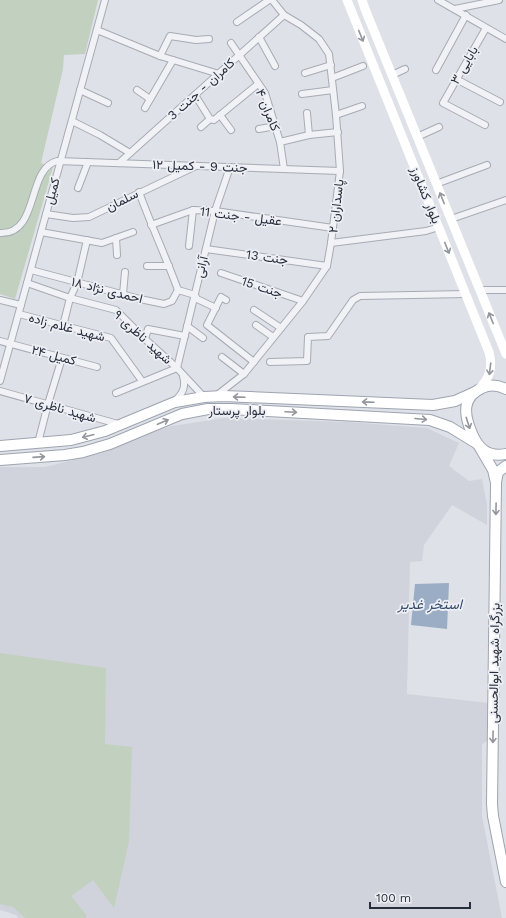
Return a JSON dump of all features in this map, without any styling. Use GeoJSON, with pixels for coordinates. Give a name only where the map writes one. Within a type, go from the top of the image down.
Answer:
{"type":"FeatureCollection","features":[{"type":"Feature","properties":{"kind":"main road","name":"بلوار کشاورز"},"geometry":{"type":"LineString","coordinates":[[347,0],[490,357],[489,376],[477,391]]}},
{"type":"Feature","properties":{"kind":"main road","name":"بلوار کشاورز"},"geometry":{"type":"LineString","coordinates":[[362,0],[436,184],[480,290],[504,343],[506,354]]}},
{"type":"Feature","properties":{"kind":"main road","name":"بلوار پرستار"},"geometry":{"type":"LineString","coordinates":[[0,446],[71,440],[120,425],[173,403],[204,397],[216,396],[433,405],[455,401],[491,386],[500,386],[506,389]]}},
{"type":"Feature","properties":{"kind":"main road","name":"بزرگراه شهید ابوالحسنی"},"geometry":{"type":"LineString","coordinates":[[477,391],[467,403],[466,416],[478,445],[493,470],[496,488],[492,804],[506,882]]}},
{"type":"Feature","properties":{"kind":"main road","name":"بلوار پرستار"},"geometry":{"type":"LineString","coordinates":[[0,460],[65,455],[83,452],[110,444],[182,414],[217,409],[430,420],[450,427],[486,452],[494,455],[506,454]]}},
{"type":"Feature","properties":{"kind":"main road"},"geometry":{"type":"LineString","coordinates":[[496,488],[498,472],[506,466]]}},
{"type":"Feature","properties":{"kind":"street","name":"کمیل"},"geometry":{"type":"LineString","coordinates":[[0,382],[105,0]]}},
{"type":"Feature","properties":{"kind":"street"},"geometry":{"type":"LineString","coordinates":[[237,22],[270,0]]}},
{"type":"Feature","properties":{"kind":"street","name":"پاسداران ۲"},"geometry":{"type":"LineString","coordinates":[[216,396],[244,374],[303,301],[327,266],[331,243],[340,171],[338,132],[329,54],[319,39],[301,24],[284,15],[270,0]]}},
{"type":"Feature","properties":{"kind":"street"},"geometry":{"type":"LineString","coordinates":[[438,0],[506,39]]}},
{"type":"Feature","properties":{"kind":"street"},"geometry":{"type":"LineString","coordinates":[[455,9],[499,0]]}},
{"type":"Feature","properties":{"kind":"street","name":"کامران - جنت 3"},"geometry":{"type":"LineString","coordinates":[[119,164],[284,15]]}},
{"type":"Feature","properties":{"kind":"street"},"geometry":{"type":"LineString","coordinates":[[436,70],[466,15]]}},
{"type":"Feature","properties":{"kind":"street","name":"بابایی ۳"},"geometry":{"type":"LineString","coordinates":[[485,125],[443,103],[486,28]]}},
{"type":"Feature","properties":{"kind":"street"},"geometry":{"type":"LineString","coordinates":[[97,30],[160,56],[219,74]]}},
{"type":"Feature","properties":{"kind":"street"},"geometry":{"type":"LineString","coordinates":[[160,56],[170,36],[196,40],[209,39]]}},
{"type":"Feature","properties":{"kind":"street"},"geometry":{"type":"LineString","coordinates":[[259,38],[275,66]]}},
{"type":"Feature","properties":{"kind":"street","name":"کامران ۴"},"geometry":{"type":"LineString","coordinates":[[231,43],[265,93],[276,126],[284,169]]}},
{"type":"Feature","properties":{"kind":"street"},"geometry":{"type":"LineString","coordinates":[[145,108],[173,60]]}},
{"type":"Feature","properties":{"kind":"street"},"geometry":{"type":"LineString","coordinates":[[305,73],[331,65]]}},
{"type":"Feature","properties":{"kind":"street"},"geometry":{"type":"LineString","coordinates":[[332,78],[363,66]]}},
{"type":"Feature","properties":{"kind":"street"},"geometry":{"type":"LineString","coordinates":[[392,75],[405,70]]}},
{"type":"Feature","properties":{"kind":"street"},"geometry":{"type":"LineString","coordinates":[[456,79],[500,102]]}},
{"type":"Feature","properties":{"kind":"street"},"geometry":{"type":"LineString","coordinates":[[200,127],[210,119],[214,120],[258,84]]}},
{"type":"Feature","properties":{"kind":"street"},"geometry":{"type":"LineString","coordinates":[[80,90],[108,103]]}},
{"type":"Feature","properties":{"kind":"street"},"geometry":{"type":"LineString","coordinates":[[137,90],[150,99]]}},
{"type":"Feature","properties":{"kind":"street"},"geometry":{"type":"LineString","coordinates":[[302,94],[333,90]]}},
{"type":"Feature","properties":{"kind":"street"},"geometry":{"type":"LineString","coordinates":[[195,95],[210,119]]}},
{"type":"Feature","properties":{"kind":"street"},"geometry":{"type":"LineString","coordinates":[[336,116],[362,106]]}},
{"type":"Feature","properties":{"kind":"street"},"geometry":{"type":"LineString","coordinates":[[307,113],[309,135]]}},
{"type":"Feature","properties":{"kind":"street"},"geometry":{"type":"LineString","coordinates":[[220,115],[231,130]]}},
{"type":"Feature","properties":{"kind":"street"},"geometry":{"type":"LineString","coordinates":[[72,121],[100,135],[130,154]]}},
{"type":"Feature","properties":{"kind":"street"},"geometry":{"type":"LineString","coordinates":[[259,129],[276,126]]}},
{"type":"Feature","properties":{"kind":"street"},"geometry":{"type":"LineString","coordinates":[[417,136],[439,127]]}},
{"type":"Feature","properties":{"kind":"street"},"geometry":{"type":"LineString","coordinates":[[280,142],[309,135],[338,132]]}},
{"type":"Feature","properties":{"kind":"street"},"geometry":{"type":"LineString","coordinates":[[0,233],[10,232],[22,222],[30,208],[44,170],[48,165],[61,161]]}},
{"type":"Feature","properties":{"kind":"street","name":"جنت 9 - کمیل ۱۲"},"geometry":{"type":"LineString","coordinates":[[61,161],[340,171]]}},
{"type":"Feature","properties":{"kind":"street"},"geometry":{"type":"LineString","coordinates":[[78,188],[88,162]]}},
{"type":"Feature","properties":{"kind":"street"},"geometry":{"type":"LineString","coordinates":[[436,184],[488,165]]}},
{"type":"Feature","properties":{"kind":"street","name":"سلمان"},"geometry":{"type":"LineString","coordinates":[[46,214],[73,218],[89,216],[195,166]]}},
{"type":"Feature","properties":{"kind":"street","name":"آرانی"},"geometry":{"type":"LineString","coordinates":[[177,368],[215,211],[230,167]]}},
{"type":"Feature","properties":{"kind":"street"},"geometry":{"type":"LineString","coordinates":[[139,192],[178,290],[194,295],[198,299],[216,308]]}},
{"type":"Feature","properties":{"kind":"street"},"geometry":{"type":"LineString","coordinates":[[451,219],[506,200]]}},
{"type":"Feature","properties":{"kind":"street"},"geometry":{"type":"LineString","coordinates":[[189,246],[193,210]]}},
{"type":"Feature","properties":{"kind":"street","name":"عقیل - جنت 11"},"geometry":{"type":"LineString","coordinates":[[151,225],[193,210],[215,211],[333,228]]}},
{"type":"Feature","properties":{"kind":"street"},"geometry":{"type":"LineString","coordinates":[[331,243],[426,232],[439,227]]}},
{"type":"Feature","properties":{"kind":"street"},"geometry":{"type":"LineString","coordinates":[[41,232],[102,243],[133,232]]}},
{"type":"Feature","properties":{"kind":"street"},"geometry":{"type":"LineString","coordinates":[[116,238],[117,254]]}},
{"type":"Feature","properties":{"kind":"street"},"geometry":{"type":"LineString","coordinates":[[63,326],[70,298],[77,283],[87,240]]}},
{"type":"Feature","properties":{"kind":"street","name":"جنت 13"},"geometry":{"type":"LineString","coordinates":[[206,249],[327,266]]}},
{"type":"Feature","properties":{"kind":"street"},"geometry":{"type":"LineString","coordinates":[[147,266],[169,266]]}},
{"type":"Feature","properties":{"kind":"street","name":"احمدی نژاد ۱۸"},"geometry":{"type":"LineString","coordinates":[[31,270],[77,283],[164,304],[172,301],[178,290]]}},
{"type":"Feature","properties":{"kind":"street"},"geometry":{"type":"LineString","coordinates":[[123,294],[125,272]]}},
{"type":"Feature","properties":{"kind":"street","name":"جنت 15"},"geometry":{"type":"LineString","coordinates":[[220,273],[303,301]]}},
{"type":"Feature","properties":{"kind":"street","name":"شهید ناظری ۹"},"geometry":{"type":"LineString","coordinates":[[27,283],[70,298],[116,310],[177,368],[204,397]]}},
{"type":"Feature","properties":{"kind":"street"},"geometry":{"type":"LineString","coordinates":[[480,290],[506,290]]}},
{"type":"Feature","properties":{"kind":"street"},"geometry":{"type":"LineString","coordinates":[[270,362],[307,362],[308,337],[328,336],[352,300],[360,296],[466,294]]}},
{"type":"Feature","properties":{"kind":"street"},"geometry":{"type":"LineString","coordinates":[[226,300],[221,297],[207,325],[254,362]]}},
{"type":"Feature","properties":{"kind":"street"},"geometry":{"type":"LineString","coordinates":[[0,300],[21,305]]}},
{"type":"Feature","properties":{"kind":"street"},"geometry":{"type":"LineString","coordinates":[[254,310],[281,328]]}},
{"type":"Feature","properties":{"kind":"street","name":"شهید غلام زاده"},"geometry":{"type":"LineString","coordinates":[[18,314],[111,338],[142,381]]}},
{"type":"Feature","properties":{"kind":"street"},"geometry":{"type":"LineString","coordinates":[[256,325],[274,337]]}},
{"type":"Feature","properties":{"kind":"street"},"geometry":{"type":"LineString","coordinates":[[187,326],[204,338]]}},
{"type":"Feature","properties":{"kind":"street"},"geometry":{"type":"LineString","coordinates":[[145,339],[148,329],[185,336]]}},
{"type":"Feature","properties":{"kind":"street","name":"کمیل ۲۴"},"geometry":{"type":"LineString","coordinates":[[0,341],[97,367]]}},
{"type":"Feature","properties":{"kind":"street"},"geometry":{"type":"LineString","coordinates":[[222,357],[244,374]]}},
{"type":"Feature","properties":{"kind":"street"},"geometry":{"type":"LineString","coordinates":[[38,443],[62,358]]}},
{"type":"Feature","properties":{"kind":"street"},"geometry":{"type":"LineString","coordinates":[[116,393],[142,381],[177,368]]}},
{"type":"Feature","properties":{"kind":"street"},"geometry":{"type":"LineString","coordinates":[[173,403],[181,395],[184,389],[185,383],[183,374]]}},
{"type":"Feature","properties":{"kind":"street","name":"شهید ناظری ۷"},"geometry":{"type":"LineString","coordinates":[[0,391],[120,425]]}},
{"type":"Feature","properties":{"kind":"shaded area"},"geometry":{"type":"Polygon","coordinates":[[[225,418],[347,422],[427,428],[459,443],[449,466],[469,481],[482,479],[487,505],[487,525],[452,505],[424,545],[422,561],[410,562],[407,694],[489,703],[487,741],[482,744],[482,816],[502,918],[18,918],[16,915],[0,910],[0,467],[45,467],[105,452],[145,434],[172,426],[225,418]]]}},
{"type":"Feature","properties":{"kind":"green space"},"geometry":{"type":"Polygon","coordinates":[[[0,0],[98,0],[85,54],[64,55],[63,69],[41,163],[53,167],[15,299],[0,294],[0,0]]]}},
{"type":"Feature","properties":{"kind":"green space"},"geometry":{"type":"Polygon","coordinates":[[[0,653],[106,668],[105,744],[132,747],[129,841],[114,908],[93,880],[71,896],[87,916],[84,918],[25,918],[13,907],[0,904],[0,653]]]}},
{"type":"Feature","properties":{"kind":"water","name":"استخر غدیر"},"geometry":{"type":"Polygon","coordinates":[[[449,583],[447,629],[411,625],[415,584],[449,583]]]}}]}
